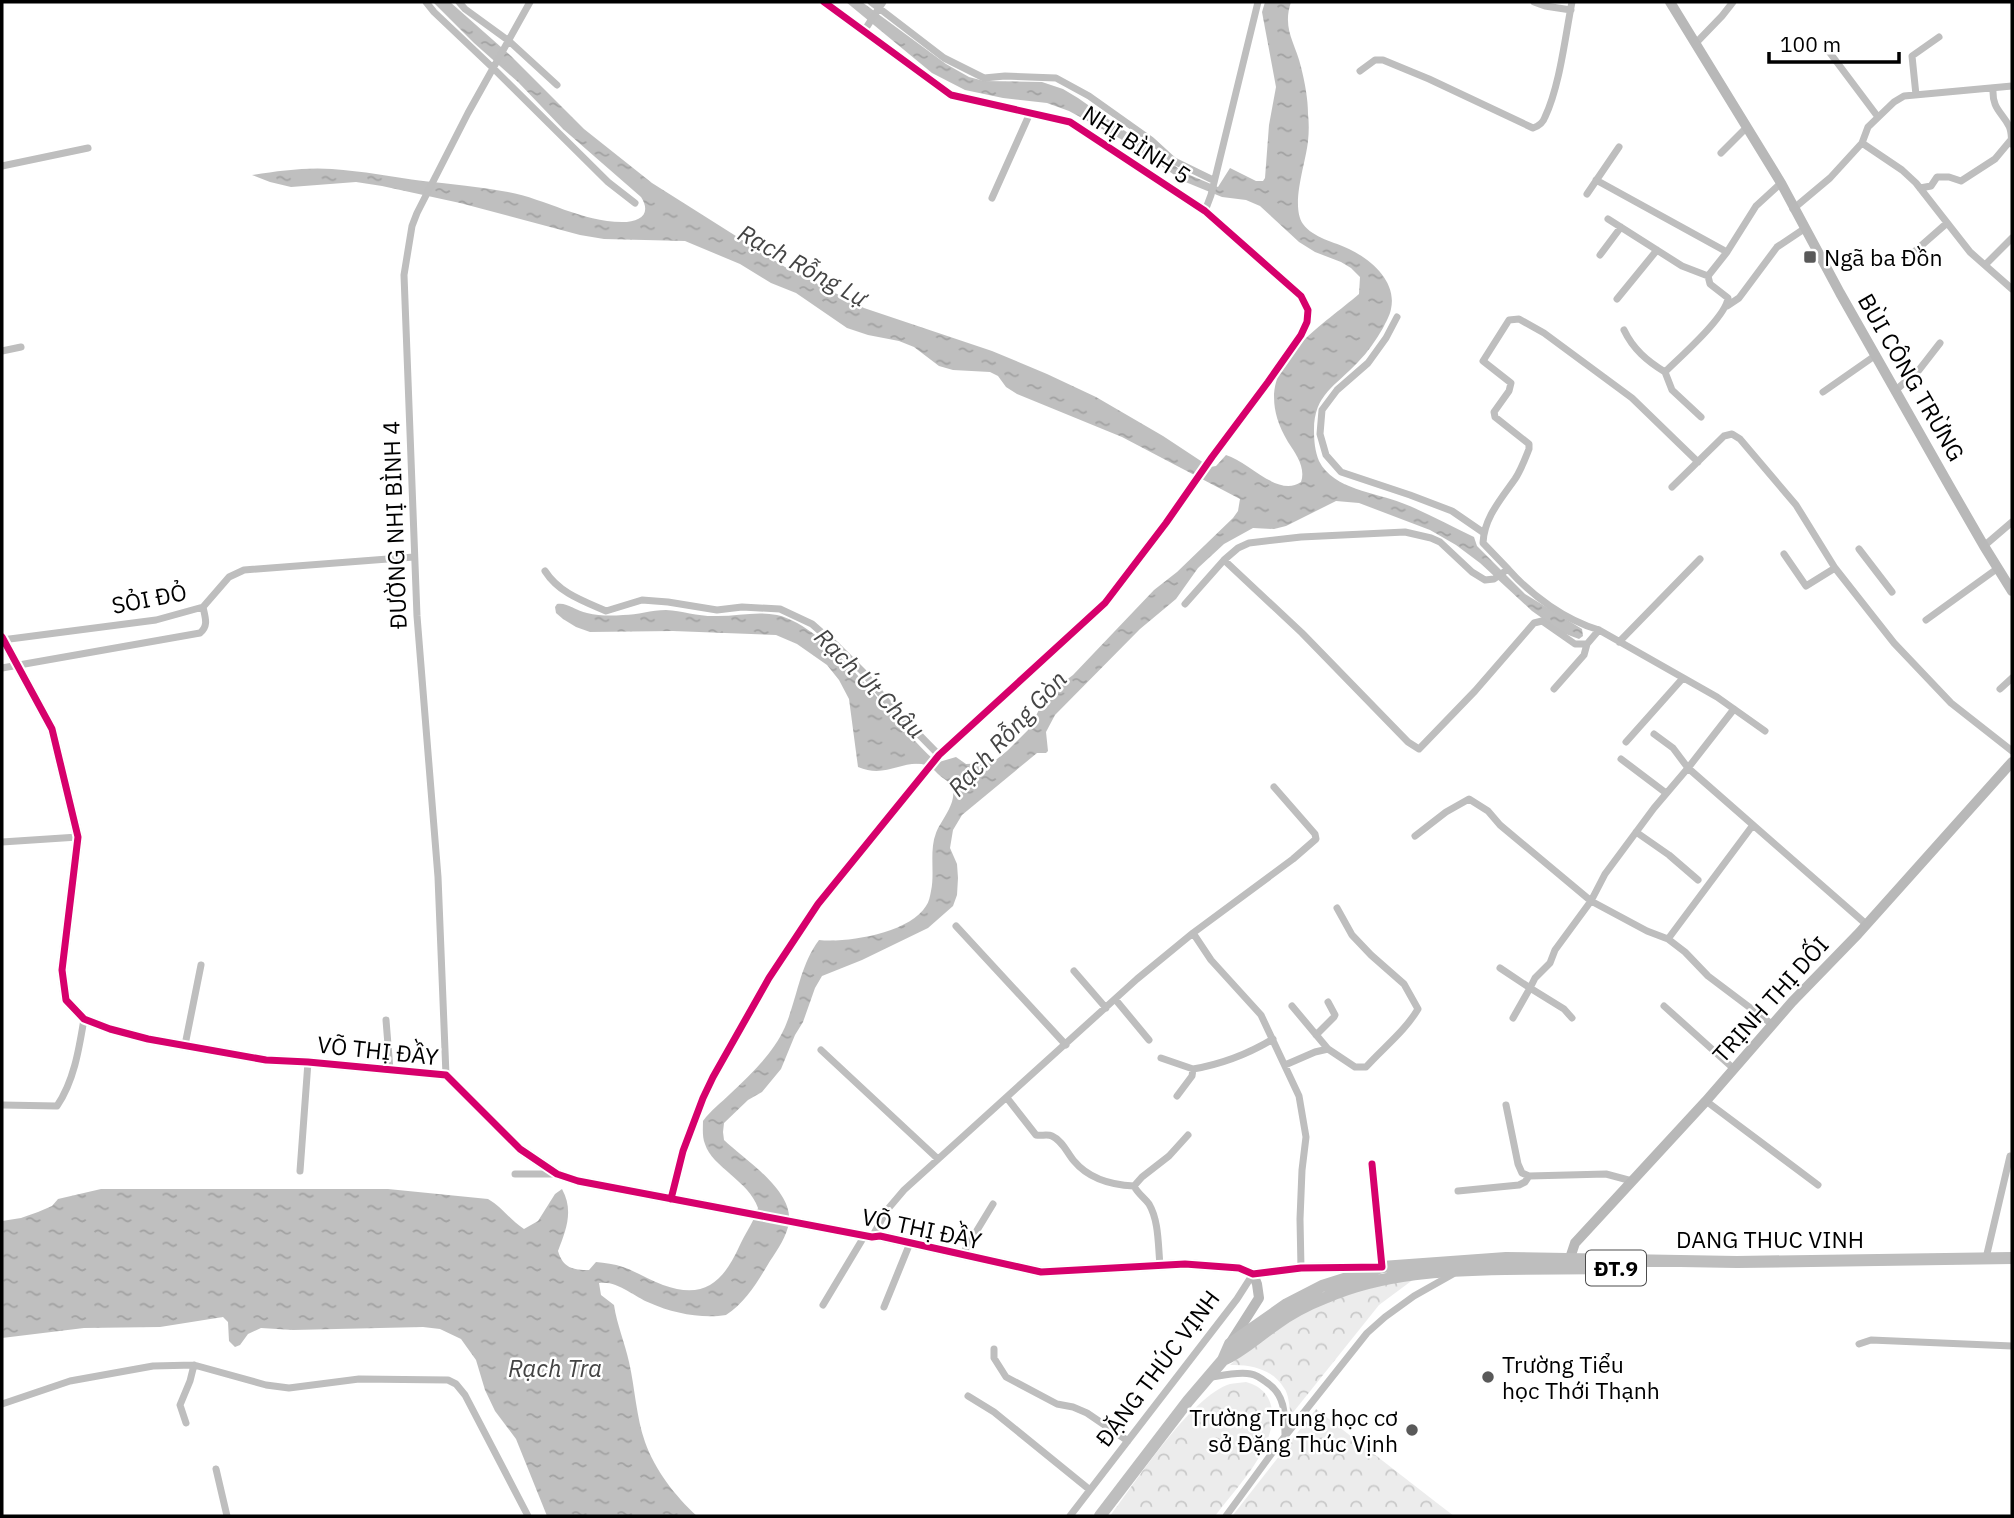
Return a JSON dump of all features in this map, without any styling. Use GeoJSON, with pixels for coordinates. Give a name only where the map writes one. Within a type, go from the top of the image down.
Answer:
{"type":"FeatureCollection","features":[{"type":"Feature","properties":{"kind":"main road","name":"DANG THUC VINH"},"geometry":{"type":"LineString","coordinates":[[1100,1516],[1223,1360],[1230,1344],[1276,1311],[1322,1286],[1382,1266],[1506,1258],[1568,1263],[1787,1269],[2012,1265]]}},
{"type":"Feature","properties":{"kind":"main road","name":"DANG THUC VINH"},"geometry":{"type":"LineString","coordinates":[[1223,1360],[1239,1353],[1276,1324],[1306,1306],[1348,1289],[1401,1276],[1568,1263],[2012,1258]]}},
{"type":"Feature","properties":{"kind":"street"},"geometry":{"type":"LineString","coordinates":[[426,2],[495,65],[608,182],[635,203]]}},
{"type":"Feature","properties":{"kind":"street"},"geometry":{"type":"LineString","coordinates":[[459,2],[509,41],[557,85]]}},
{"type":"Feature","properties":{"kind":"street","name":"ĐƯỜNG NHỊ BÌNH 4"},"geometry":{"type":"LineString","coordinates":[[446,1075],[438,877],[414,557],[404,275],[412,226],[424,200],[530,2]]}},
{"type":"Feature","properties":{"kind":"street","name":"NHỊ BÌNH 5"},"geometry":{"type":"LineString","coordinates":[[824,2],[866,29],[951,94],[1070,122],[1205,211],[1301,296],[1308,310],[1307,322],[1301,335],[1105,604],[938,757]]}},
{"type":"Feature","properties":{"kind":"street"},"geometry":{"type":"LineString","coordinates":[[871,2],[944,58],[984,78],[1056,78],[1089,96],[1151,140],[1174,161],[1213,182]]}},
{"type":"Feature","properties":{"kind":"street"},"geometry":{"type":"LineString","coordinates":[[1205,211],[1258,2]]}},
{"type":"Feature","properties":{"kind":"street"},"geometry":{"type":"LineString","coordinates":[[1360,71],[1375,60],[1383,60],[1533,128],[1539,126],[1545,119],[1555,85],[1572,6],[1545,6],[1534,2]]}},
{"type":"Feature","properties":{"kind":"street","name":"BÙI CÔNG TRỪNG"},"geometry":{"type":"LineString","coordinates":[[1670,2],[1781,183],[1804,229],[2012,591]]}},
{"type":"Feature","properties":{"kind":"street"},"geometry":{"type":"LineString","coordinates":[[1695,44],[1733,2]]}},
{"type":"Feature","properties":{"kind":"street"},"geometry":{"type":"LineString","coordinates":[[866,29],[880,7]]}},
{"type":"Feature","properties":{"kind":"street"},"geometry":{"type":"LineString","coordinates":[[1916,95],[1913,57],[1939,37]]}},
{"type":"Feature","properties":{"kind":"street"},"geometry":{"type":"LineString","coordinates":[[1827,50],[1878,117]]}},
{"type":"Feature","properties":{"kind":"street"},"geometry":{"type":"LineString","coordinates":[[1793,209],[1830,177],[1862,143],[1868,127],[1904,96],[2012,86]]}},
{"type":"Feature","properties":{"kind":"street"},"geometry":{"type":"LineString","coordinates":[[1920,188],[1931,186],[1937,177],[1961,181],[1996,159],[2011,143],[2009,125],[1992,98],[1993,88]]}},
{"type":"Feature","properties":{"kind":"street"},"geometry":{"type":"LineString","coordinates":[[992,198],[1030,113]]}},
{"type":"Feature","properties":{"kind":"street"},"geometry":{"type":"LineString","coordinates":[[1721,152],[1746,128]]}},
{"type":"Feature","properties":{"kind":"street"},"geometry":{"type":"LineString","coordinates":[[1862,143],[1902,170],[1920,188],[1970,252],[2012,289]]}},
{"type":"Feature","properties":{"kind":"street"},"geometry":{"type":"LineString","coordinates":[[1587,194],[1619,147]]}},
{"type":"Feature","properties":{"kind":"street"},"geometry":{"type":"LineString","coordinates":[[2,166],[88,148]]}},
{"type":"Feature","properties":{"kind":"street"},"geometry":{"type":"LineString","coordinates":[[1596,180],[1727,252]]}},
{"type":"Feature","properties":{"kind":"street"},"geometry":{"type":"LineString","coordinates":[[1708,276],[1756,206],[1781,183]]}},
{"type":"Feature","properties":{"kind":"street"},"geometry":{"type":"LineString","coordinates":[[1608,219],[1682,266],[1708,276]]}},
{"type":"Feature","properties":{"kind":"street"},"geometry":{"type":"LineString","coordinates":[[1906,259],[1947,222]]}},
{"type":"Feature","properties":{"kind":"street"},"geometry":{"type":"LineString","coordinates":[[1600,255],[1621,227]]}},
{"type":"Feature","properties":{"kind":"street"},"geometry":{"type":"LineString","coordinates":[[1665,372],[1727,306],[1739,298],[1777,247],[1804,229]]}},
{"type":"Feature","properties":{"kind":"street"},"geometry":{"type":"LineString","coordinates":[[1985,265],[2012,238]]}},
{"type":"Feature","properties":{"kind":"street"},"geometry":{"type":"LineString","coordinates":[[1617,299],[1657,250]]}},
{"type":"Feature","properties":{"kind":"street"},"geometry":{"type":"LineString","coordinates":[[1708,276],[1710,284],[1728,298],[1727,306]]}},
{"type":"Feature","properties":{"kind":"street"},"geometry":{"type":"LineString","coordinates":[[1397,317],[1368,363],[1337,390],[1322,410],[1320,434],[1326,455],[1341,472],[1452,511],[1483,533]]}},
{"type":"Feature","properties":{"kind":"street"},"geometry":{"type":"LineString","coordinates":[[1698,462],[1632,398],[1544,333],[1519,319],[1509,320],[1483,361],[1511,383],[1509,391],[1494,412],[1495,416],[1529,444],[1530,449],[1516,477],[1496,504],[1483,533],[1483,543],[1506,571],[1544,601],[1577,622],[1599,631],[1683,678],[1765,731]]}},
{"type":"Feature","properties":{"kind":"street"},"geometry":{"type":"LineString","coordinates":[[1624,330],[1630,343],[1648,361],[1665,372],[1672,390],[1701,417]]}},
{"type":"Feature","properties":{"kind":"street"},"geometry":{"type":"LineString","coordinates":[[1896,390],[1919,370],[1940,343]]}},
{"type":"Feature","properties":{"kind":"street"},"geometry":{"type":"LineString","coordinates":[[2,351],[21,347]]}},
{"type":"Feature","properties":{"kind":"street"},"geometry":{"type":"LineString","coordinates":[[1823,392],[1876,355]]}},
{"type":"Feature","properties":{"kind":"street"},"geometry":{"type":"LineString","coordinates":[[1672,487],[1724,436],[1732,434],[1740,439],[1796,505],[1835,568],[1894,643],[1951,703],[2012,751]]}},
{"type":"Feature","properties":{"kind":"street"},"geometry":{"type":"LineString","coordinates":[[1984,546],[2012,522]]}},
{"type":"Feature","properties":{"kind":"street"},"geometry":{"type":"LineString","coordinates":[[1185,604],[1238,548],[1249,543],[1301,537],[1405,532],[1440,542],[1485,580],[1494,579],[1506,571]]}},
{"type":"Feature","properties":{"kind":"street"},"geometry":{"type":"LineString","coordinates":[[1859,549],[1892,592]]}},
{"type":"Feature","properties":{"kind":"street"},"geometry":{"type":"LineString","coordinates":[[1784,554],[1806,586],[1835,568]]}},
{"type":"Feature","properties":{"kind":"street","name":"SỎI ĐỎ"},"geometry":{"type":"LineString","coordinates":[[4,641],[156,620],[203,607],[229,577],[244,570],[414,557]]}},
{"type":"Feature","properties":{"kind":"street"},"geometry":{"type":"LineString","coordinates":[[1619,642],[1700,559]]}},
{"type":"Feature","properties":{"kind":"street"},"geometry":{"type":"LineString","coordinates":[[1224,561],[1301,633],[1408,743],[1419,749],[1475,691],[1534,623],[1542,621],[1575,644],[1587,644]]}},
{"type":"Feature","properties":{"kind":"street"},"geometry":{"type":"LineString","coordinates":[[1926,620],[1998,568]]}},
{"type":"Feature","properties":{"kind":"street"},"geometry":{"type":"LineString","coordinates":[[545,571],[553,583],[577,599],[606,611],[642,600],[716,610],[742,607],[780,609],[812,624],[863,672],[938,757],[818,904],[769,978],[703,1098],[683,1151],[671,1199]]}},
{"type":"Feature","properties":{"kind":"street"},"geometry":{"type":"LineString","coordinates":[[2,668],[17,662],[200,633],[206,625],[203,607]]}},
{"type":"Feature","properties":{"kind":"street"},"geometry":{"type":"LineString","coordinates":[[1554,689],[1584,656],[1587,644],[1599,631]]}},
{"type":"Feature","properties":{"kind":"street"},"geometry":{"type":"LineString","coordinates":[[2,1105],[57,1106],[64,1096],[77,1058],[84,1019],[66,1000],[62,970],[78,837],[52,729],[4,641]]}},
{"type":"Feature","properties":{"kind":"street"},"geometry":{"type":"LineString","coordinates":[[1626,742],[1683,678]]}},
{"type":"Feature","properties":{"kind":"street"},"geometry":{"type":"LineString","coordinates":[[2000,689],[2012,678]]}},
{"type":"Feature","properties":{"kind":"street"},"geometry":{"type":"LineString","coordinates":[[1513,1018],[1530,988],[1550,963],[1555,950],[1591,901],[1605,874],[1734,709]]}},
{"type":"Feature","properties":{"kind":"street"},"geometry":{"type":"LineString","coordinates":[[1654,734],[1673,748],[1688,768],[1866,925]]}},
{"type":"Feature","properties":{"kind":"street"},"geometry":{"type":"LineString","coordinates":[[1621,759],[1666,793]]}},
{"type":"Feature","properties":{"kind":"street","name":"TRỊNH THỊ DỐI"},"geometry":{"type":"LineString","coordinates":[[1568,1263],[1575,1242],[2012,762]]}},
{"type":"Feature","properties":{"kind":"street"},"geometry":{"type":"LineString","coordinates":[[823,1305],[868,1236],[904,1190],[1115,999],[1193,933],[1316,839],[1315,834],[1274,787]]}},
{"type":"Feature","properties":{"kind":"street"},"geometry":{"type":"LineString","coordinates":[[1415,836],[1446,812],[1469,799],[1488,811],[1500,825],[1591,901],[1647,931],[1668,939],[1708,976],[1773,1025]]}},
{"type":"Feature","properties":{"kind":"street"},"geometry":{"type":"LineString","coordinates":[[1668,939],[1753,825]]}},
{"type":"Feature","properties":{"kind":"street"},"geometry":{"type":"LineString","coordinates":[[1636,832],[1698,880]]}},
{"type":"Feature","properties":{"kind":"street"},"geometry":{"type":"LineString","coordinates":[[2,842],[78,837]]}},
{"type":"Feature","properties":{"kind":"street"},"geometry":{"type":"LineString","coordinates":[[1292,1006],[1328,1049],[1355,1067],[1366,1068],[1410,1022],[1418,1009],[1404,984],[1352,935],[1337,908]]}},
{"type":"Feature","properties":{"kind":"street"},"geometry":{"type":"LineString","coordinates":[[956,926],[1066,1045]]}},
{"type":"Feature","properties":{"kind":"street"},"geometry":{"type":"LineString","coordinates":[[1193,933],[1211,960],[1261,1015],[1299,1096],[1306,1137],[1300,1219],[1301,1268]]}},
{"type":"Feature","properties":{"kind":"street"},"geometry":{"type":"LineString","coordinates":[[185,1045],[201,965]]}},
{"type":"Feature","properties":{"kind":"street"},"geometry":{"type":"LineString","coordinates":[[1500,968],[1564,1009],[1572,1018]]}},
{"type":"Feature","properties":{"kind":"street"},"geometry":{"type":"LineString","coordinates":[[1074,971],[1106,1007]]}},
{"type":"Feature","properties":{"kind":"street"},"geometry":{"type":"LineString","coordinates":[[1115,999],[1149,1040]]}},
{"type":"Feature","properties":{"kind":"street"},"geometry":{"type":"LineString","coordinates":[[1316,1035],[1335,1015],[1328,1002]]}},
{"type":"Feature","properties":{"kind":"street"},"geometry":{"type":"LineString","coordinates":[[1664,1006],[1734,1069]]}},
{"type":"Feature","properties":{"kind":"street","name":"VÕ THỊ ĐẦY"},"geometry":{"type":"LineString","coordinates":[[84,1019],[148,1039],[266,1060],[446,1075],[520,1149],[557,1174],[578,1181],[868,1236],[880,1236],[1041,1272],[1185,1264],[1238,1268],[1253,1273],[1301,1268],[1382,1266]]}},
{"type":"Feature","properties":{"kind":"street"},"geometry":{"type":"LineString","coordinates":[[386,1020],[390,1070]]}},
{"type":"Feature","properties":{"kind":"street"},"geometry":{"type":"LineString","coordinates":[[1161,1058],[1193,1069],[1214,1066],[1252,1052],[1273,1039]]}},
{"type":"Feature","properties":{"kind":"street"},"geometry":{"type":"LineString","coordinates":[[1285,1065],[1328,1049]]}},
{"type":"Feature","properties":{"kind":"street"},"geometry":{"type":"LineString","coordinates":[[821,1050],[938,1159]]}},
{"type":"Feature","properties":{"kind":"street"},"geometry":{"type":"LineString","coordinates":[[300,1171],[307,1062]]}},
{"type":"Feature","properties":{"kind":"street"},"geometry":{"type":"LineString","coordinates":[[1177,1096],[1192,1076],[1193,1069]]}},
{"type":"Feature","properties":{"kind":"street"},"geometry":{"type":"LineString","coordinates":[[1007,1098],[1036,1135],[1051,1135],[1086,1172],[1103,1181],[1134,1186]]}},
{"type":"Feature","properties":{"kind":"street"},"geometry":{"type":"LineString","coordinates":[[1706,1101],[1818,1185]]}},
{"type":"Feature","properties":{"kind":"street"},"geometry":{"type":"LineString","coordinates":[[1506,1105],[1522,1173],[1529,1176],[1606,1174],[1632,1181]]}},
{"type":"Feature","properties":{"kind":"street"},"geometry":{"type":"LineString","coordinates":[[1134,1186],[1169,1156],[1188,1135]]}},
{"type":"Feature","properties":{"kind":"street"},"geometry":{"type":"LineString","coordinates":[[1986,1259],[2010,1156]]}},
{"type":"Feature","properties":{"kind":"street"},"geometry":{"type":"LineString","coordinates":[[1373,1164],[1382,1266]]}},
{"type":"Feature","properties":{"kind":"street"},"geometry":{"type":"LineString","coordinates":[[515,1174],[557,1174]]}},
{"type":"Feature","properties":{"kind":"street"},"geometry":{"type":"LineString","coordinates":[[1458,1191],[1519,1185],[1529,1176]]}},
{"type":"Feature","properties":{"kind":"street"},"geometry":{"type":"LineString","coordinates":[[1134,1186],[1147,1200],[1153,1213],[1160,1265]]}},
{"type":"Feature","properties":{"kind":"street"},"geometry":{"type":"LineString","coordinates":[[961,1256],[993,1204]]}},
{"type":"Feature","properties":{"kind":"street"},"geometry":{"type":"LineString","coordinates":[[884,1307],[909,1243]]}},
{"type":"Feature","properties":{"kind":"street"},"geometry":{"type":"LineString","coordinates":[[1226,1516],[1367,1333],[1414,1296],[1462,1270]]}},
{"type":"Feature","properties":{"kind":"street","name":"ĐẶNG THÚC VỊNH"},"geometry":{"type":"LineString","coordinates":[[1230,1344],[1259,1298],[1253,1273]]}},
{"type":"Feature","properties":{"kind":"street","name":"ĐẶNG THÚC VỊNH"},"geometry":{"type":"LineString","coordinates":[[1070,1516],[1237,1299],[1253,1273]]}},
{"type":"Feature","properties":{"kind":"street"},"geometry":{"type":"LineString","coordinates":[[1859,1344],[1871,1340],[2012,1346]]}},
{"type":"Feature","properties":{"kind":"street"},"geometry":{"type":"LineString","coordinates":[[994,1349],[994,1358],[1006,1377],[1057,1404],[1087,1413],[1128,1441]]}},
{"type":"Feature","properties":{"kind":"street"},"geometry":{"type":"LineString","coordinates":[[186,1423],[180,1405],[194,1365]]}},
{"type":"Feature","properties":{"kind":"street"},"geometry":{"type":"LineString","coordinates":[[2,1404],[82,1378],[142,1367],[194,1365],[265,1385],[289,1388],[359,1379],[448,1380],[456,1384],[465,1395],[528,1516]]}},
{"type":"Feature","properties":{"kind":"street"},"geometry":{"type":"LineString","coordinates":[[1207,1379],[1250,1374],[1275,1388],[1282,1398],[1285,1436]]}},
{"type":"Feature","properties":{"kind":"street"},"geometry":{"type":"LineString","coordinates":[[968,1396],[994,1412],[1090,1490]]}},
{"type":"Feature","properties":{"kind":"street"},"geometry":{"type":"LineString","coordinates":[[216,1469],[227,1516]]}},
{"type":"Feature","properties":{"kind":"green space"},"geometry":{"type":"Polygon","coordinates":[[[1414,1279],[1379,1305],[1291,1415],[1286,1391],[1274,1376],[1253,1367],[1230,1365],[1318,1302],[1364,1286],[1414,1279]]]}},
{"type":"Feature","properties":{"kind":"green space"},"geometry":{"type":"Polygon","coordinates":[[[1246,1382],[1266,1394],[1271,1404],[1271,1425],[1258,1459],[1215,1516],[1110,1516],[1165,1442],[1198,1405],[1230,1384],[1246,1382]]]}},
{"type":"Feature","properties":{"kind":"green space"},"geometry":{"type":"Polygon","coordinates":[[[1316,1409],[1437,1503],[1454,1516],[1233,1515],[1316,1409]]]}},
{"type":"Feature","properties":{"kind":"water","name":"Rạch Tra"},"geometry":{"type":"Polygon","coordinates":[[[433,2],[450,2],[511,56],[584,129],[652,183],[785,267],[864,308],[992,351],[1096,397],[1210,467],[1216,466],[1226,455],[1273,482],[1292,486],[1301,482],[1302,472],[1277,417],[1274,394],[1279,374],[1289,356],[1304,340],[1359,294],[1360,277],[1341,262],[1315,252],[1299,242],[1260,206],[1246,200],[1222,197],[1183,181],[1130,144],[1069,111],[1047,103],[965,90],[932,73],[846,2],[862,2],[946,64],[969,77],[984,81],[1042,82],[1063,89],[1185,173],[1218,187],[1230,168],[1256,181],[1263,181],[1265,178],[1269,125],[1276,87],[1262,12],[1265,2],[1291,2],[1288,20],[1290,35],[1304,79],[1309,124],[1298,195],[1299,216],[1312,233],[1349,249],[1374,266],[1386,281],[1392,299],[1389,316],[1375,341],[1322,399],[1315,418],[1314,434],[1319,461],[1326,471],[1345,484],[1411,507],[1474,537],[1477,546],[1525,594],[1582,629],[1583,636],[1579,639],[1563,633],[1532,611],[1480,563],[1456,545],[1430,530],[1359,503],[1336,501],[1286,526],[1274,529],[1253,528],[1224,544],[1198,568],[1176,599],[1140,629],[1055,715],[1046,732],[1048,751],[1037,753],[962,815],[953,830],[950,848],[957,864],[958,878],[953,906],[928,928],[822,976],[781,1069],[762,1092],[748,1100],[724,1123],[724,1140],[766,1176],[776,1187],[788,1210],[789,1222],[784,1237],[746,1297],[726,1315],[697,1316],[659,1307],[619,1286],[599,1283],[601,1295],[614,1305],[649,1452],[666,1482],[697,1516],[547,1516],[516,1439],[495,1411],[485,1390],[476,1360],[461,1339],[440,1329],[261,1328],[248,1334],[240,1345],[235,1347],[229,1341],[228,1322],[223,1317],[160,1327],[84,1328],[2,1338],[2,1221],[38,1212],[52,1206],[58,1199],[101,1189],[388,1189],[488,1199],[524,1229],[538,1221],[555,1194],[562,1189],[568,1213],[558,1251],[569,1267],[589,1270],[596,1262],[613,1264],[677,1289],[701,1289],[710,1285],[719,1278],[733,1259],[758,1208],[747,1190],[709,1152],[703,1138],[703,1121],[774,1046],[785,1027],[807,960],[819,940],[845,940],[877,934],[906,923],[926,906],[932,884],[934,840],[952,803],[953,790],[947,781],[926,765],[910,764],[877,771],[858,767],[849,699],[827,665],[797,644],[776,635],[673,631],[590,632],[563,619],[556,613],[557,604],[605,616],[666,610],[711,616],[777,615],[797,623],[839,655],[932,758],[939,762],[956,757],[966,764],[986,763],[1007,751],[1029,729],[1041,706],[1056,688],[1073,675],[1154,590],[1177,572],[1233,518],[1238,511],[1240,499],[1122,437],[1017,394],[990,372],[953,370],[939,366],[914,347],[847,328],[796,293],[771,283],[740,264],[685,241],[604,239],[382,186],[356,182],[291,187],[252,175],[302,169],[343,170],[508,192],[607,221],[628,222],[639,219],[645,212],[641,197],[563,129],[518,82],[433,2]]]}},
{"type":"Feature","properties":{"kind":"cycle path"},"geometry":{"type":"LineString","coordinates":[[671,1199],[683,1151],[713,1077],[769,978],[818,904],[939,755],[1105,603],[1268,382],[1307,322],[1308,310],[1301,296],[1205,211],[1070,122],[951,95],[824,2]]}},
{"type":"Feature","properties":{"kind":"cycle path"},"geometry":{"type":"LineString","coordinates":[[2,637],[52,729],[78,837],[62,970],[66,1000],[84,1019],[148,1039],[266,1060],[446,1075],[520,1149],[557,1174],[578,1181],[872,1237],[880,1236],[1041,1272],[1185,1264],[1239,1268],[1253,1274],[1301,1268],[1382,1267],[1372,1164]]}},
{"type":"Feature","properties":{"kind":"place","name":"Ngã ba Đồn"},"geometry":{"type":"Point","coordinates":[1810,257]}},
{"type":"Feature","properties":{"kind":"place","name":"Trường Tiểu học Thới Thạnh"},"geometry":{"type":"Point","coordinates":[1488,1377]}},
{"type":"Feature","properties":{"kind":"place","name":"Trường Trung học cơ sở Đặng Thúc Vịnh"},"geometry":{"type":"Point","coordinates":[1412,1430]}},
{"type":"Feature","properties":{"kind":"water label","name":"Rạch Rỗng Lự"},"geometry":{"type":"Point","coordinates":[803,265]}},
{"type":"Feature","properties":{"kind":"water label","name":"Rạch Út Châu"},"geometry":{"type":"Point","coordinates":[870,683]}},
{"type":"Feature","properties":{"kind":"water label","name":"Rạch Rỗng Gòn"},"geometry":{"type":"Point","coordinates":[1007,733]}}]}
